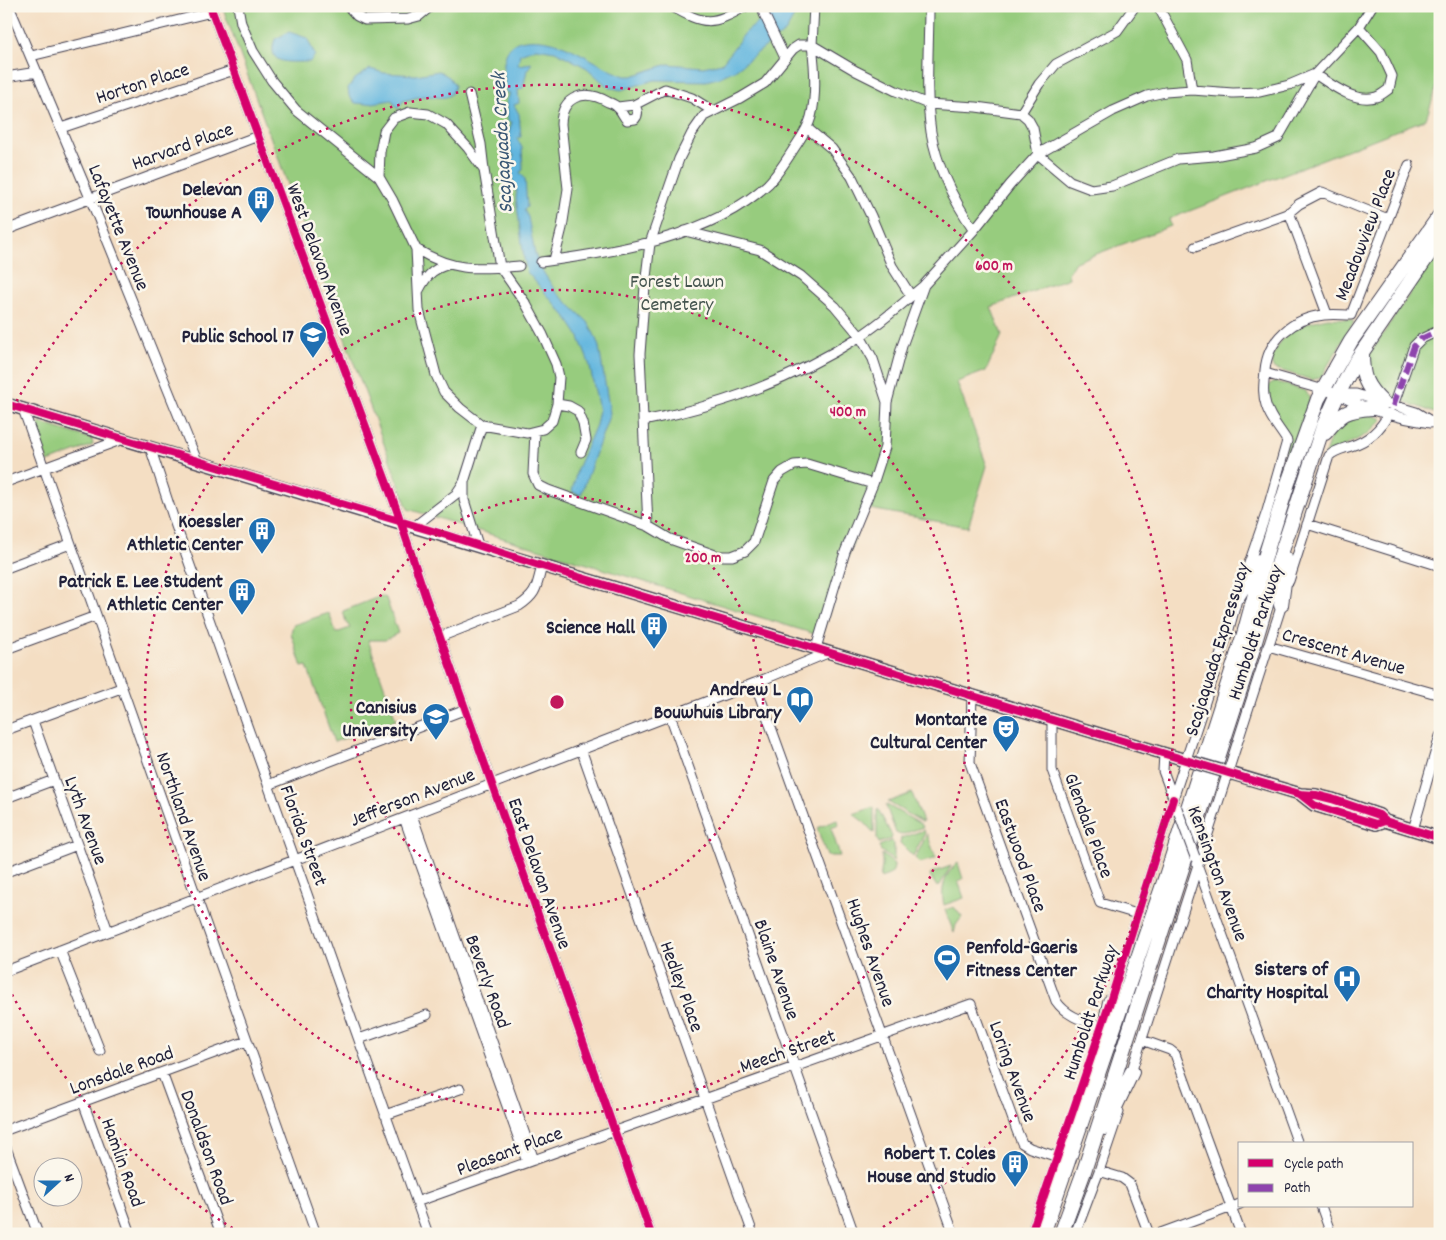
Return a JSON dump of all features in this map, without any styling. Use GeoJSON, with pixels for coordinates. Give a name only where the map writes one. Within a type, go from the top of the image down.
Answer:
{"type":"FeatureCollection","features":[{"type":"Feature","properties":{"kind":"highway","name":"Scajaquada Expressway"},"geometry":{"type":"LineString","coordinates":[[1044,1234],[1166,876],[1244,634],[1288,483],[1318,399],[1350,341],[1440,215]]}},
{"type":"Feature","properties":{"kind":"highway","name":"Scajaquada Expressway"},"geometry":{"type":"LineString","coordinates":[[1061,1234],[1083,1174],[1318,442],[1338,394],[1362,352],[1440,238]]}},
{"type":"Feature","properties":{"kind":"highway"},"geometry":{"type":"LineString","coordinates":[[1362,352],[1366,384],[1384,408]]}},
{"type":"Feature","properties":{"kind":"highway"},"geometry":{"type":"LineString","coordinates":[[1318,442],[1344,413],[1351,410],[1384,408]]}},
{"type":"Feature","properties":{"kind":"highway"},"geometry":{"type":"LineString","coordinates":[[1282,605],[1286,566],[1283,548]]}},
{"type":"Feature","properties":{"kind":"highway"},"geometry":{"type":"LineString","coordinates":[[1238,596],[1267,550]]}},
{"type":"Feature","properties":{"kind":"highway"},"geometry":{"type":"LineString","coordinates":[[1091,1092],[1092,1072],[1110,1002]]}},
{"type":"Feature","properties":{"kind":"highway"},"geometry":{"type":"LineString","coordinates":[[1083,1174],[1132,1072]]}},
{"type":"Feature","properties":{"kind":"main road"},"geometry":{"type":"LineString","coordinates":[[6,404],[1300,794],[1314,805],[1376,824],[1385,821],[1440,838]]}},
{"type":"Feature","properties":{"kind":"street","name":"Lafayette Avenue"},"geometry":{"type":"LineString","coordinates":[[9,6],[61,128],[197,462]]}},
{"type":"Feature","properties":{"kind":"street"},"geometry":{"type":"LineString","coordinates":[[238,6],[241,23],[253,51],[272,81],[296,110],[380,177],[416,249],[419,310],[436,375],[444,392],[460,408],[482,425],[504,430],[535,432],[543,429],[552,421],[557,404],[559,377],[556,364],[543,335],[500,267],[481,144],[469,94]]}},
{"type":"Feature","properties":{"kind":"street"},"geometry":{"type":"LineString","coordinates":[[348,6],[357,16],[365,20],[408,20],[419,16],[431,6]]}},
{"type":"Feature","properties":{"kind":"street"},"geometry":{"type":"LineString","coordinates":[[671,6],[695,19],[707,22],[724,18],[746,6]]}},
{"type":"Feature","properties":{"kind":"street"},"geometry":{"type":"LineString","coordinates":[[541,262],[624,250],[685,231],[740,205],[769,183],[790,156],[812,116],[815,68],[812,45],[814,6]]}},
{"type":"Feature","properties":{"kind":"street"},"geometry":{"type":"LineString","coordinates":[[929,6],[928,104],[932,134],[943,172],[959,207],[974,230]]}},
{"type":"Feature","properties":{"kind":"street"},"geometry":{"type":"LineString","coordinates":[[1021,113],[1039,84],[1056,64],[1117,31],[1134,6]]}},
{"type":"Feature","properties":{"kind":"street"},"geometry":{"type":"LineString","coordinates":[[1158,6],[1187,60],[1192,90]]}},
{"type":"Feature","properties":{"kind":"street"},"geometry":{"type":"LineString","coordinates":[[648,526],[640,354],[650,243],[679,159],[692,133],[704,116],[765,83],[793,49],[799,45],[812,45],[856,71],[896,91],[928,104],[976,107],[1021,113],[1028,119],[1033,128],[1038,154],[1070,181],[1091,188],[1112,186],[1178,159],[1214,156],[1256,148],[1278,138],[1315,74],[1359,27],[1372,6]]}},
{"type":"Feature","properties":{"kind":"street"},"geometry":{"type":"LineString","coordinates":[[30,56],[211,9]]}},
{"type":"Feature","properties":{"kind":"street","name":"West Delavan Avenue"},"geometry":{"type":"LineString","coordinates":[[211,9],[401,522]]}},
{"type":"Feature","properties":{"kind":"street"},"geometry":{"type":"LineString","coordinates":[[763,10],[785,58]]}},
{"type":"Feature","properties":{"kind":"street"},"geometry":{"type":"LineString","coordinates":[[1315,74],[1344,92],[1361,99],[1377,97],[1389,89],[1392,76],[1381,52],[1359,27]]}},
{"type":"Feature","properties":{"kind":"street","name":"Horton Place"},"geometry":{"type":"LineString","coordinates":[[61,128],[234,70]]}},
{"type":"Feature","properties":{"kind":"street"},"geometry":{"type":"LineString","coordinates":[[6,77],[37,72]]}},
{"type":"Feature","properties":{"kind":"street"},"geometry":{"type":"LineString","coordinates":[[643,421],[687,413],[744,395],[810,366],[860,336],[924,285],[974,230],[1038,154],[1113,111],[1147,96],[1165,92],[1192,90],[1233,93],[1260,92],[1289,85],[1315,74]]}},
{"type":"Feature","properties":{"kind":"street"},"geometry":{"type":"LineString","coordinates":[[618,107],[634,106],[665,89],[692,98],[714,111]]}},
{"type":"Feature","properties":{"kind":"street"},"geometry":{"type":"LineString","coordinates":[[554,260],[567,203],[568,189],[561,124],[561,114],[566,104],[571,99],[581,96],[600,97],[618,107],[628,121],[635,119],[637,116],[638,110],[634,106]]}},
{"type":"Feature","properties":{"kind":"street"},"geometry":{"type":"LineString","coordinates":[[380,177],[380,152],[384,131],[394,118],[410,112],[428,114],[446,124],[468,148],[484,170]]}},
{"type":"Feature","properties":{"kind":"street"},"geometry":{"type":"LineString","coordinates":[[807,128],[832,149],[852,177],[872,216],[892,266],[911,296]]}},
{"type":"Feature","properties":{"kind":"street","name":"Harvard Place"},"geometry":{"type":"LineString","coordinates":[[6,230],[258,136]]}},
{"type":"Feature","properties":{"kind":"street","name":"Meadowview Place"},"geometry":{"type":"LineString","coordinates":[[1327,314],[1351,315],[1409,165]]}},
{"type":"Feature","properties":{"kind":"street"},"geometry":{"type":"LineString","coordinates":[[1195,247],[1289,212],[1299,204],[1322,192],[1388,219]]}},
{"type":"Feature","properties":{"kind":"street"},"geometry":{"type":"LineString","coordinates":[[1289,212],[1327,314],[1308,318],[1294,324],[1284,332],[1274,343],[1267,357],[1265,373],[1338,394],[1350,402],[1384,408],[1412,420],[1437,424]]}},
{"type":"Feature","properties":{"kind":"street"},"geometry":{"type":"LineString","coordinates":[[685,231],[760,250],[801,276],[835,306],[860,336],[878,371],[887,402]]}},
{"type":"Feature","properties":{"kind":"street"},"geometry":{"type":"LineString","coordinates":[[416,249],[447,265],[473,268],[519,266]]}},
{"type":"Feature","properties":{"kind":"street"},"geometry":{"type":"LineString","coordinates":[[418,291],[426,276],[436,268],[447,265]]}},
{"type":"Feature","properties":{"kind":"street"},"geometry":{"type":"LineString","coordinates":[[816,648],[845,552],[873,484],[885,447],[887,402],[902,346],[924,285]]}},
{"type":"Feature","properties":{"kind":"street"},"geometry":{"type":"LineString","coordinates":[[1384,408],[1414,346],[1422,339],[1440,330]]}},
{"type":"Feature","properties":{"kind":"street","name":"Humboldt Parkway"},"geometry":{"type":"LineString","coordinates":[[1031,1234],[1102,1027],[1173,798],[1189,761],[1238,596],[1285,449],[1287,441],[1272,420],[1266,406],[1263,392],[1265,373]]}},
{"type":"Feature","properties":{"kind":"street"},"geometry":{"type":"LineString","coordinates":[[557,404],[569,406],[578,411],[583,423],[586,440],[581,452]]}},
{"type":"Feature","properties":{"kind":"street","name":"Humboldt Parkway"},"geometry":{"type":"LineString","coordinates":[[1075,1234],[1100,1171],[1198,866],[1225,772],[1282,605],[1329,456],[1333,452],[1366,439],[1381,426],[1384,408]]}},
{"type":"Feature","properties":{"kind":"street","name":"Northland Avenue"},"geometry":{"type":"LineString","coordinates":[[23,409],[316,1234]]}},
{"type":"Feature","properties":{"kind":"street"},"geometry":{"type":"LineString","coordinates":[[415,526],[456,494],[464,482],[482,425]]}},
{"type":"Feature","properties":{"kind":"street"},"geometry":{"type":"LineString","coordinates":[[535,432],[533,474],[538,485],[648,526],[670,539],[718,556],[732,556],[745,552],[754,542],[774,481],[782,472],[794,465],[807,464],[873,484]]}},
{"type":"Feature","properties":{"kind":"street"},"geometry":{"type":"LineString","coordinates":[[6,482],[123,439]]}},
{"type":"Feature","properties":{"kind":"street","name":"Florida Street"},"geometry":{"type":"LineString","coordinates":[[150,447],[176,526],[428,1234]]}},
{"type":"Feature","properties":{"kind":"street"},"geometry":{"type":"LineString","coordinates":[[464,482],[464,500],[478,545]]}},
{"type":"Feature","properties":{"kind":"street","name":"East Delavan Avenue"},"geometry":{"type":"LineString","coordinates":[[401,522],[651,1234]]}},
{"type":"Feature","properties":{"kind":"street"},"geometry":{"type":"LineString","coordinates":[[1308,524],[1440,566]]}},
{"type":"Feature","properties":{"kind":"street"},"geometry":{"type":"LineString","coordinates":[[6,568],[70,544]]}},
{"type":"Feature","properties":{"kind":"street"},"geometry":{"type":"LineString","coordinates":[[440,637],[517,607],[529,600],[536,588],[542,566]]}},
{"type":"Feature","properties":{"kind":"street"},"geometry":{"type":"LineString","coordinates":[[6,649],[96,616]]}},
{"type":"Feature","properties":{"kind":"street","name":"Crescent Avenue"},"geometry":{"type":"LineString","coordinates":[[1268,646],[1440,696]]}},
{"type":"Feature","properties":{"kind":"street","name":"Jefferson Avenue"},"geometry":{"type":"LineString","coordinates":[[6,971],[755,683],[830,652]]}},
{"type":"Feature","properties":{"kind":"street","name":"Hughes Avenue"},"geometry":{"type":"LineString","coordinates":[[755,683],[954,1234]]}},
{"type":"Feature","properties":{"kind":"street"},"geometry":{"type":"LineString","coordinates":[[6,730],[121,688]]}},
{"type":"Feature","properties":{"kind":"street","name":"Eastwood Place"},"geometry":{"type":"LineString","coordinates":[[972,695],[970,763],[1056,1001],[1065,1012],[1072,1016],[1102,1027]]}},
{"type":"Feature","properties":{"kind":"street"},"geometry":{"type":"LineString","coordinates":[[268,784],[466,709]]}},
{"type":"Feature","properties":{"kind":"street","name":"Blaine Avenue"},"geometry":{"type":"LineString","coordinates":[[670,715],[854,1234]]}},
{"type":"Feature","properties":{"kind":"street","name":"Glendale Place"},"geometry":{"type":"LineString","coordinates":[[1052,720],[1052,770],[1100,902],[1137,914]]}},
{"type":"Feature","properties":{"kind":"street","name":"Lyth Avenue"},"geometry":{"type":"LineString","coordinates":[[33,721],[108,931]]}},
{"type":"Feature","properties":{"kind":"street"},"geometry":{"type":"LineString","coordinates":[[1413,830],[1440,736]]}},
{"type":"Feature","properties":{"kind":"street","name":"Hedley Place"},"geometry":{"type":"LineString","coordinates":[[581,749],[753,1234]]}},
{"type":"Feature","properties":{"kind":"street","name":"Kensington Avenue"},"geometry":{"type":"LineString","coordinates":[[1164,754],[1163,771],[1297,1142]]}},
{"type":"Feature","properties":{"kind":"street"},"geometry":{"type":"LineString","coordinates":[[6,798],[54,780]]}},
{"type":"Feature","properties":{"kind":"street","name":"Beverly Road"},"geometry":{"type":"LineString","coordinates":[[408,816],[531,1161]]}},
{"type":"Feature","properties":{"kind":"street"},"geometry":{"type":"LineString","coordinates":[[6,872],[77,846]]}},
{"type":"Feature","properties":{"kind":"street"},"geometry":{"type":"LineString","coordinates":[[60,950],[100,1051]]}},
{"type":"Feature","properties":{"kind":"street","name":"Meech Street"},"geometry":{"type":"LineString","coordinates":[[615,1130],[971,1004]]}},
{"type":"Feature","properties":{"kind":"street","name":"Loring Avenue"},"geometry":{"type":"LineString","coordinates":[[971,1004],[1022,1143],[1030,1148],[1058,1157]]}},
{"type":"Feature","properties":{"kind":"street"},"geometry":{"type":"LineString","coordinates":[[359,1039],[427,1014]]}},
{"type":"Feature","properties":{"kind":"street"},"geometry":{"type":"LineString","coordinates":[[1142,1040],[1170,1050],[1175,1054],[1235,1206],[1241,1234]]}},
{"type":"Feature","properties":{"kind":"street","name":"Lonsdale Road"},"geometry":{"type":"LineString","coordinates":[[6,1130],[247,1041]]}},
{"type":"Feature","properties":{"kind":"street","name":"Donaldson Road"},"geometry":{"type":"LineString","coordinates":[[162,1073],[222,1234]]}},
{"type":"Feature","properties":{"kind":"street"},"geometry":{"type":"LineString","coordinates":[[385,1115],[460,1089]]}},
{"type":"Feature","properties":{"kind":"street","name":"Hamlin Road"},"geometry":{"type":"LineString","coordinates":[[83,1102],[132,1234]]}},
{"type":"Feature","properties":{"kind":"street","name":"Pleasant Place"},"geometry":{"type":"LineString","coordinates":[[416,1202],[615,1130]]}},
{"type":"Feature","properties":{"kind":"street"},"geometry":{"type":"LineString","coordinates":[[6,1148],[38,1234]]}},
{"type":"Feature","properties":{"kind":"street"},"geometry":{"type":"LineString","coordinates":[[1100,1171],[1122,1178],[1130,1184],[1149,1234]]}},
{"type":"Feature","properties":{"kind":"street"},"geometry":{"type":"LineString","coordinates":[[1158,1234],[1235,1206]]}},
{"type":"Feature","properties":{"kind":"street"},"geometry":{"type":"LineString","coordinates":[[1322,1208],[1331,1234]]}},
{"type":"Feature","properties":{"kind":"green space","name":"Forest Lawn Cemetery"},"geometry":{"type":"Polygon","coordinates":[[[222,6],[1440,6],[1440,77],[1426,119],[1169,219],[1171,226],[1075,262],[1068,273],[1069,278],[991,307],[1002,335],[986,371],[957,382],[987,466],[968,527],[865,508],[821,636],[408,509],[222,6]]]}},
{"type":"Feature","properties":{"kind":"green space"},"geometry":{"type":"Polygon","coordinates":[[[1440,248],[1440,415],[1374,390],[1367,358],[1440,248]]]}},
{"type":"Feature","properties":{"kind":"green space"},"geometry":{"type":"Polygon","coordinates":[[[1328,318],[1350,319],[1354,322],[1321,377],[1312,380],[1273,368],[1273,356],[1276,349],[1291,331],[1305,324],[1328,318]]]}},
{"type":"Feature","properties":{"kind":"green space"},"geometry":{"type":"Polygon","coordinates":[[[1277,382],[1306,391],[1310,400],[1299,436],[1280,483],[1288,435],[1271,407],[1269,400],[1268,386],[1271,383],[1277,382]]]}},
{"type":"Feature","properties":{"kind":"green space"},"geometry":{"type":"Polygon","coordinates":[[[1368,413],[1383,419],[1369,433],[1324,457],[1333,430],[1340,419],[1368,413]]]}},
{"type":"Feature","properties":{"kind":"green space"},"geometry":{"type":"Polygon","coordinates":[[[41,423],[92,439],[93,445],[48,462],[37,432],[37,426],[41,423]]]}},
{"type":"Feature","properties":{"kind":"green space"},"geometry":{"type":"Polygon","coordinates":[[[381,596],[386,598],[398,633],[385,640],[368,640],[396,720],[334,742],[307,666],[302,667],[291,633],[293,625],[329,613],[336,633],[350,628],[343,611],[381,596]]]}},
{"type":"Feature","properties":{"kind":"green space"},"geometry":{"type":"Polygon","coordinates":[[[912,793],[923,822],[888,802],[912,793]]]}},
{"type":"Feature","properties":{"kind":"green space"},"geometry":{"type":"Polygon","coordinates":[[[887,805],[923,827],[901,835],[896,833],[887,805]]]}},
{"type":"Feature","properties":{"kind":"green space"},"geometry":{"type":"Polygon","coordinates":[[[874,807],[874,833],[853,814],[874,807]]]}},
{"type":"Feature","properties":{"kind":"green space"},"geometry":{"type":"Polygon","coordinates":[[[878,809],[892,836],[891,839],[879,843],[877,839],[878,809]]]}},
{"type":"Feature","properties":{"kind":"green space"},"geometry":{"type":"Polygon","coordinates":[[[837,820],[839,825],[831,828],[840,856],[827,856],[817,828],[837,820]]]}},
{"type":"Feature","properties":{"kind":"green space"},"geometry":{"type":"Polygon","coordinates":[[[924,830],[925,833],[913,856],[900,843],[901,838],[924,830]]]}},
{"type":"Feature","properties":{"kind":"green space"},"geometry":{"type":"Polygon","coordinates":[[[927,834],[936,858],[920,863],[915,858],[927,834]]]}},
{"type":"Feature","properties":{"kind":"green space"},"geometry":{"type":"Polygon","coordinates":[[[891,841],[894,844],[894,861],[881,851],[879,846],[891,841]]]}},
{"type":"Feature","properties":{"kind":"green space"},"geometry":{"type":"Polygon","coordinates":[[[882,854],[894,864],[894,868],[890,874],[880,878],[882,866],[882,854]]]}},
{"type":"Feature","properties":{"kind":"green space"},"geometry":{"type":"Polygon","coordinates":[[[958,863],[963,879],[958,881],[964,898],[944,905],[943,887],[947,876],[958,863]]]}},
{"type":"Feature","properties":{"kind":"green space"},"geometry":{"type":"Polygon","coordinates":[[[951,866],[937,887],[930,875],[931,873],[951,866]]]}},
{"type":"Feature","properties":{"kind":"green space"},"geometry":{"type":"Polygon","coordinates":[[[954,907],[962,917],[956,925],[954,933],[945,910],[954,907]]]}},
{"type":"Feature","properties":{"kind":"water"},"geometry":{"type":"Polygon","coordinates":[[[778,6],[800,6],[786,31],[735,70],[706,81],[655,80],[621,90],[608,87],[587,68],[555,51],[536,48],[520,54],[518,65],[532,63],[527,70],[523,88],[518,90],[519,103],[514,105],[519,114],[521,137],[517,138],[522,148],[523,170],[520,172],[525,179],[527,207],[524,210],[528,217],[535,254],[542,270],[556,292],[588,322],[595,336],[599,347],[610,413],[581,495],[572,492],[577,469],[596,425],[599,410],[589,363],[578,335],[566,317],[527,272],[516,198],[517,190],[514,190],[511,162],[514,155],[511,154],[509,131],[512,122],[508,121],[507,100],[510,94],[506,92],[504,75],[506,54],[512,45],[518,42],[540,40],[565,46],[625,76],[632,76],[668,64],[703,67],[722,63],[745,33],[778,6]]]}},
{"type":"Feature","properties":{"kind":"water"},"geometry":{"type":"Polygon","coordinates":[[[289,32],[307,38],[315,55],[310,62],[282,61],[274,55],[275,39],[289,32]]]}},
{"type":"Feature","properties":{"kind":"water"},"geometry":{"type":"Polygon","coordinates":[[[370,69],[384,73],[416,75],[439,71],[449,77],[455,86],[453,91],[447,96],[425,96],[403,101],[398,109],[392,100],[366,104],[355,103],[349,96],[348,88],[355,79],[370,69]]]}},
{"type":"Feature","properties":{"kind":"marked path"},"geometry":{"type":"LineString","coordinates":[[1393,406],[1414,346],[1421,339],[1440,330]]}},
{"type":"Feature","properties":{"kind":"cycle path"},"geometry":{"type":"LineString","coordinates":[[210,6],[396,508],[651,1234]]}},
{"type":"Feature","properties":{"kind":"cycle path"},"geometry":{"type":"LineString","coordinates":[[6,404],[446,535],[542,566],[1255,781],[1300,794],[1332,799],[1379,815],[1385,821],[1440,838]]}},
{"type":"Feature","properties":{"kind":"cycle path"},"geometry":{"type":"LineString","coordinates":[[1300,794],[1314,805],[1376,824],[1385,821]]}},
{"type":"Feature","properties":{"kind":"cycle path"},"geometry":{"type":"LineString","coordinates":[[1031,1234],[1110,1002],[1173,799]]}},
{"type":"Feature","properties":{"kind":"place","name":"Delevan Townhouse A"},"geometry":{"type":"Point","coordinates":[261,224]}},
{"type":"Feature","properties":{"kind":"place","name":"Public School 17"},"geometry":{"type":"Point","coordinates":[313,359]}},
{"type":"Feature","properties":{"kind":"place","name":"Koessler Athletic Center"},"geometry":{"type":"Point","coordinates":[262,555]}},
{"type":"Feature","properties":{"kind":"place","name":"Patrick E. Lee Student Athletic Center"},"geometry":{"type":"Point","coordinates":[242,616]}},
{"type":"Feature","properties":{"kind":"place","name":"Science Hall"},"geometry":{"type":"Point","coordinates":[654,650]}},
{"type":"Feature","properties":{"kind":"place","name":"Andrew L Bouwhuis Library"},"geometry":{"type":"Point","coordinates":[800,724]}},
{"type":"Feature","properties":{"kind":"place","name":"Canisius University"},"geometry":{"type":"Point","coordinates":[436,741]}},
{"type":"Feature","properties":{"kind":"place","name":"Montante Cultural Center"},"geometry":{"type":"Point","coordinates":[1006,753]}},
{"type":"Feature","properties":{"kind":"place","name":"Penfold-Gaeris Fitness Center"},"geometry":{"type":"Point","coordinates":[947,982]}},
{"type":"Feature","properties":{"kind":"place","name":"Sisters of Charity Hospital"},"geometry":{"type":"Point","coordinates":[1347,1003]}},
{"type":"Feature","properties":{"kind":"place","name":"Robert T. Coles House and Studio"},"geometry":{"type":"Point","coordinates":[1015,1188]}},
{"type":"Feature","properties":{"kind":"water label","name":"Scajaquada Creek"},"geometry":{"type":"Point","coordinates":[501,143]}}]}
